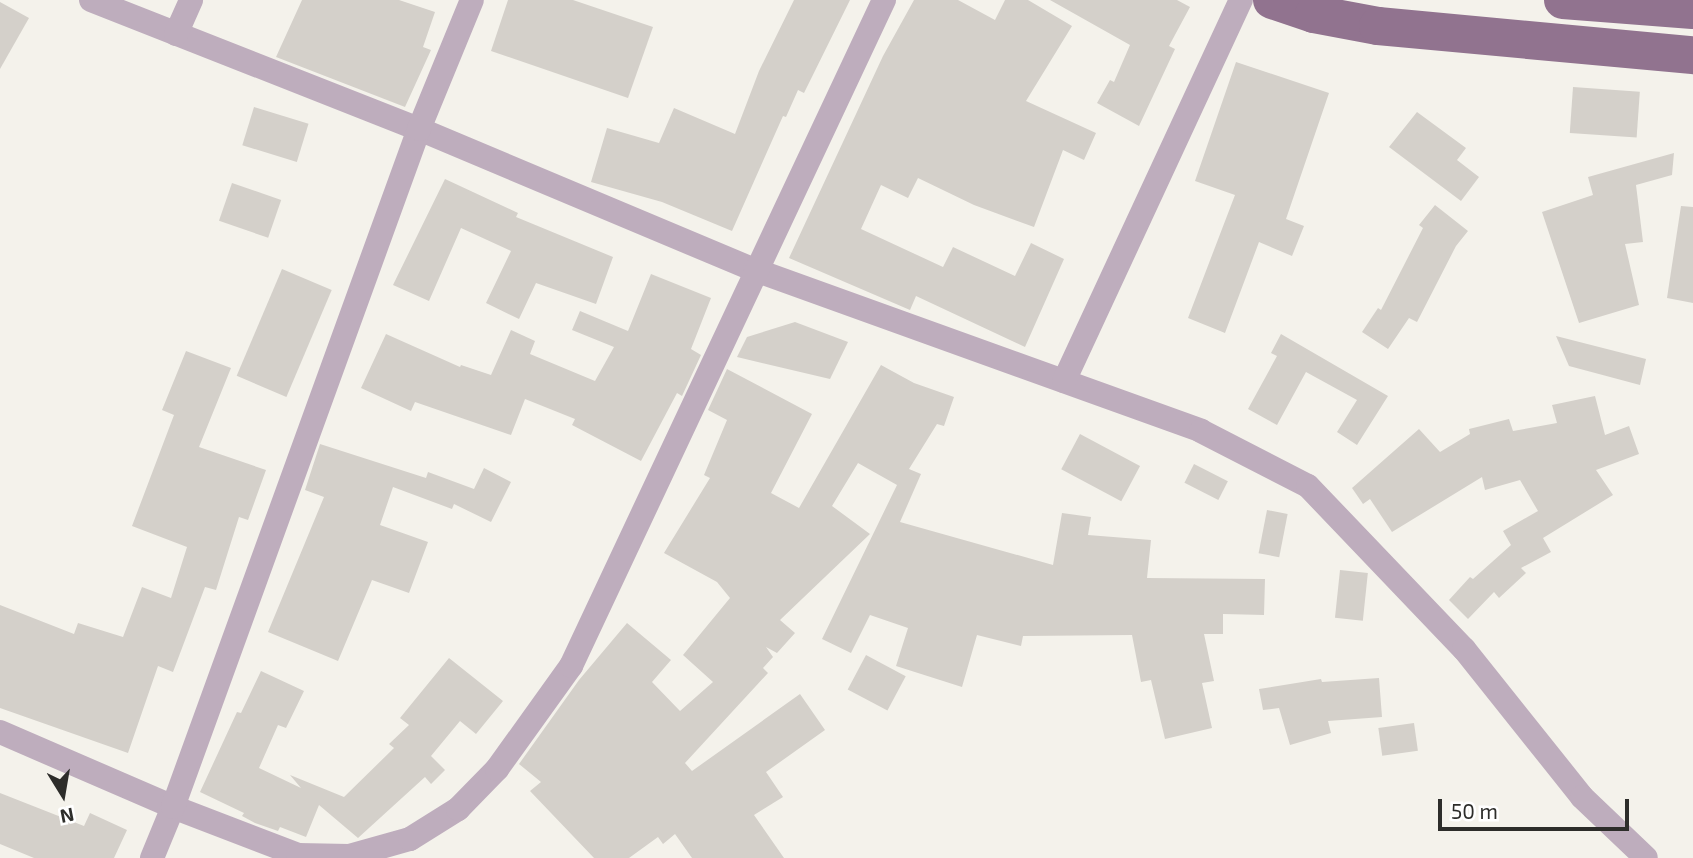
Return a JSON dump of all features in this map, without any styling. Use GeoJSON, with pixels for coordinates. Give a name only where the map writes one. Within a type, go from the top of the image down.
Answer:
{"type":"FeatureCollection","features":[{"type":"Feature","properties":{"kind":"main road"},"geometry":{"type":"LineString","coordinates":[[1272,0],[1314,14],[1379,13],[1693,55]]}},
{"type":"Feature","properties":{"kind":"main road"},"geometry":{"type":"LineString","coordinates":[[1563,0],[1668,6]]}},
{"type":"Feature","properties":{"kind":"street"},"geometry":{"type":"LineString","coordinates":[[91,0],[419,129],[755,270],[1201,430],[1308,486],[1464,649],[1582,797],[1646,858]]}},
{"type":"Feature","properties":{"kind":"street"},"geometry":{"type":"LineString","coordinates":[[176,33],[191,0]]}},
{"type":"Feature","properties":{"kind":"street"},"geometry":{"type":"LineString","coordinates":[[152,858],[173,807],[419,129],[472,0]]}},
{"type":"Feature","properties":{"kind":"street"},"geometry":{"type":"LineString","coordinates":[[0,732],[173,807],[298,855],[349,856],[410,839],[458,809],[497,769],[571,666],[884,0]]}},
{"type":"Feature","properties":{"kind":"street"},"geometry":{"type":"LineString","coordinates":[[1064,381],[1241,0]]}},
{"type":"Feature","properties":{"kind":"street"},"geometry":{"type":"LineString","coordinates":[[1655,51],[1668,6]]}},
{"type":"Feature","properties":{"kind":"building"},"geometry":{"type":"Polygon","coordinates":[[[302,0],[399,0],[435,12],[423,47],[431,50],[405,107],[276,57],[302,0]]]}},
{"type":"Feature","properties":{"kind":"building"},"geometry":{"type":"Polygon","coordinates":[[[508,0],[573,0],[653,27],[628,98],[491,51],[508,0]]]}},
{"type":"Feature","properties":{"kind":"building"},"geometry":{"type":"Polygon","coordinates":[[[794,0],[850,0],[804,93],[798,90],[786,117],[783,116],[732,231],[662,202],[591,182],[607,128],[659,143],[674,108],[735,134],[759,71],[794,0]]]}},
{"type":"Feature","properties":{"kind":"building"},"geometry":{"type":"Polygon","coordinates":[[[914,0],[958,0],[995,20],[1005,0],[1028,0],[1072,26],[1026,101],[1096,133],[1084,160],[1063,150],[1034,227],[974,205],[918,178],[908,198],[881,185],[861,229],[943,267],[953,247],[1015,276],[1031,243],[1064,259],[1025,347],[916,296],[910,310],[789,258],[883,56],[914,0]]]}},
{"type":"Feature","properties":{"kind":"building"},"geometry":{"type":"Polygon","coordinates":[[[1050,0],[1177,0],[1190,7],[1169,46],[1175,49],[1139,126],[1097,103],[1110,80],[1114,82],[1130,45],[1050,0]]]}},
{"type":"Feature","properties":{"kind":"building"},"geometry":{"type":"Polygon","coordinates":[[[0,2],[29,18],[0,69],[0,2]]]}},
{"type":"Feature","properties":{"kind":"building"},"geometry":{"type":"Polygon","coordinates":[[[1236,62],[1329,93],[1286,219],[1304,226],[1292,256],[1259,242],[1225,333],[1188,318],[1235,195],[1195,181],[1236,62]]]}},
{"type":"Feature","properties":{"kind":"building"},"geometry":{"type":"Polygon","coordinates":[[[1573,87],[1640,92],[1637,138],[1570,133],[1573,87]]]}},
{"type":"Feature","properties":{"kind":"building"},"geometry":{"type":"Polygon","coordinates":[[[254,107],[309,124],[297,162],[242,145],[254,107]]]}},
{"type":"Feature","properties":{"kind":"building"},"geometry":{"type":"Polygon","coordinates":[[[1417,112],[1466,148],[1457,160],[1479,177],[1461,201],[1389,147],[1417,112]]]}},
{"type":"Feature","properties":{"kind":"building"},"geometry":{"type":"Polygon","coordinates":[[[1674,153],[1672,175],[1636,185],[1643,242],[1625,244],[1639,305],[1579,323],[1542,212],[1593,195],[1588,177],[1674,153]]]}},
{"type":"Feature","properties":{"kind":"building"},"geometry":{"type":"Polygon","coordinates":[[[445,179],[518,213],[516,217],[613,257],[596,304],[536,283],[519,319],[486,303],[511,251],[461,228],[429,301],[393,285],[445,179]]]}},
{"type":"Feature","properties":{"kind":"building"},"geometry":{"type":"Polygon","coordinates":[[[232,183],[281,200],[268,238],[219,221],[232,183]]]}},
{"type":"Feature","properties":{"kind":"building"},"geometry":{"type":"Polygon","coordinates":[[[1435,205],[1468,231],[1456,246],[1417,322],[1409,318],[1388,349],[1362,332],[1378,308],[1381,310],[1423,228],[1419,225],[1435,205]]]}},
{"type":"Feature","properties":{"kind":"building"},"geometry":{"type":"Polygon","coordinates":[[[1681,206],[1693,207],[1693,303],[1667,298],[1681,206]]]}},
{"type":"Feature","properties":{"kind":"building"},"geometry":{"type":"Polygon","coordinates":[[[282,269],[332,290],[286,397],[237,376],[282,269]]]}},
{"type":"Feature","properties":{"kind":"building"},"geometry":{"type":"Polygon","coordinates":[[[651,274],[711,298],[691,349],[701,355],[682,396],[677,393],[641,461],[572,425],[575,419],[525,399],[511,435],[415,402],[411,411],[361,388],[386,334],[460,367],[461,365],[491,375],[511,330],[535,341],[530,354],[595,381],[614,347],[572,330],[580,311],[628,331],[651,274]]]}},
{"type":"Feature","properties":{"kind":"building"},"geometry":{"type":"Polygon","coordinates":[[[795,322],[848,342],[830,379],[737,357],[747,337],[795,322]]]}},
{"type":"Feature","properties":{"kind":"building"},"geometry":{"type":"Polygon","coordinates":[[[1281,334],[1388,396],[1357,445],[1337,432],[1357,400],[1306,372],[1277,425],[1248,409],[1277,356],[1271,353],[1281,334]]]}},
{"type":"Feature","properties":{"kind":"building"},"geometry":{"type":"Polygon","coordinates":[[[1556,336],[1646,359],[1640,385],[1569,366],[1556,336]]]}},
{"type":"Feature","properties":{"kind":"building"},"geometry":{"type":"Polygon","coordinates":[[[186,351],[231,368],[199,447],[266,470],[248,520],[239,517],[216,590],[205,587],[173,672],[158,666],[128,753],[0,708],[0,605],[74,634],[78,623],[123,637],[142,587],[171,598],[187,547],[132,526],[174,415],[162,410],[186,351]]]}},
{"type":"Feature","properties":{"kind":"building"},"geometry":{"type":"Polygon","coordinates":[[[881,365],[914,383],[954,397],[944,426],[937,424],[909,469],[921,474],[900,522],[1053,565],[1062,513],[1091,517],[1088,535],[1151,540],[1147,578],[1265,579],[1264,615],[1223,614],[1223,634],[1204,634],[1214,681],[1202,683],[1212,728],[1165,739],[1151,680],[1141,682],[1132,635],[1023,636],[1021,646],[977,635],[962,687],[896,666],[908,628],[870,615],[851,653],[822,639],[897,485],[858,463],[832,506],[870,534],[780,620],[795,633],[777,653],[766,647],[773,657],[763,668],[768,673],[685,763],[692,771],[800,694],[825,730],[766,772],[783,797],[754,815],[784,858],[692,858],[675,834],[663,844],[658,837],[629,858],[594,858],[530,791],[541,782],[519,764],[579,680],[627,623],[671,660],[652,682],[680,711],[713,682],[683,655],[730,598],[717,582],[664,553],[710,478],[704,475],[727,420],[708,410],[727,369],[812,414],[771,493],[799,508],[881,365]]]}},
{"type":"Feature","properties":{"kind":"building"},"geometry":{"type":"Polygon","coordinates":[[[1595,396],[1605,435],[1629,426],[1639,454],[1596,470],[1613,495],[1543,538],[1551,552],[1521,568],[1526,573],[1499,598],[1494,592],[1468,619],[1449,600],[1470,577],[1473,579],[1511,545],[1503,531],[1538,511],[1520,480],[1485,490],[1482,477],[1392,532],[1370,499],[1363,504],[1352,488],[1419,429],[1440,452],[1470,434],[1469,429],[1509,419],[1513,431],[1557,423],[1552,405],[1595,396]]]}},
{"type":"Feature","properties":{"kind":"building"},"geometry":{"type":"Polygon","coordinates":[[[1080,434],[1140,466],[1121,501],[1061,469],[1080,434]]]}},
{"type":"Feature","properties":{"kind":"building"},"geometry":{"type":"Polygon","coordinates":[[[320,444],[426,478],[428,472],[474,489],[484,468],[511,482],[491,522],[454,504],[452,509],[393,487],[380,525],[428,542],[409,593],[372,580],[338,661],[268,632],[324,497],[305,490],[320,444]]]}},
{"type":"Feature","properties":{"kind":"building"},"geometry":{"type":"Polygon","coordinates":[[[1194,464],[1228,481],[1218,500],[1184,483],[1194,464]]]}},
{"type":"Feature","properties":{"kind":"building"},"geometry":{"type":"Polygon","coordinates":[[[1267,510],[1288,514],[1279,557],[1259,553],[1267,510]]]}},
{"type":"Feature","properties":{"kind":"building"},"geometry":{"type":"Polygon","coordinates":[[[1340,570],[1368,573],[1363,621],[1335,618],[1340,570]]]}},
{"type":"Feature","properties":{"kind":"building"},"geometry":{"type":"Polygon","coordinates":[[[866,655],[906,676],[887,711],[848,689],[866,655]]]}},
{"type":"Feature","properties":{"kind":"building"},"geometry":{"type":"Polygon","coordinates":[[[449,658],[503,701],[476,734],[460,721],[431,756],[445,770],[431,784],[425,777],[358,838],[319,805],[306,837],[280,827],[278,831],[255,823],[242,816],[244,813],[200,792],[237,712],[241,713],[261,671],[304,691],[286,728],[278,725],[259,768],[301,788],[290,775],[344,797],[394,748],[389,744],[409,725],[400,718],[449,658]]]}},
{"type":"Feature","properties":{"kind":"building"},"geometry":{"type":"Polygon","coordinates":[[[1379,678],[1382,717],[1328,721],[1331,733],[1290,745],[1279,708],[1263,710],[1259,689],[1321,679],[1322,682],[1379,678]]]}},
{"type":"Feature","properties":{"kind":"building"},"geometry":{"type":"Polygon","coordinates":[[[1414,723],[1418,751],[1382,756],[1378,728],[1414,723]]]}},
{"type":"Feature","properties":{"kind":"building"},"geometry":{"type":"Polygon","coordinates":[[[0,793],[84,826],[90,813],[127,830],[114,858],[34,858],[0,844],[0,793]]]}}]}
